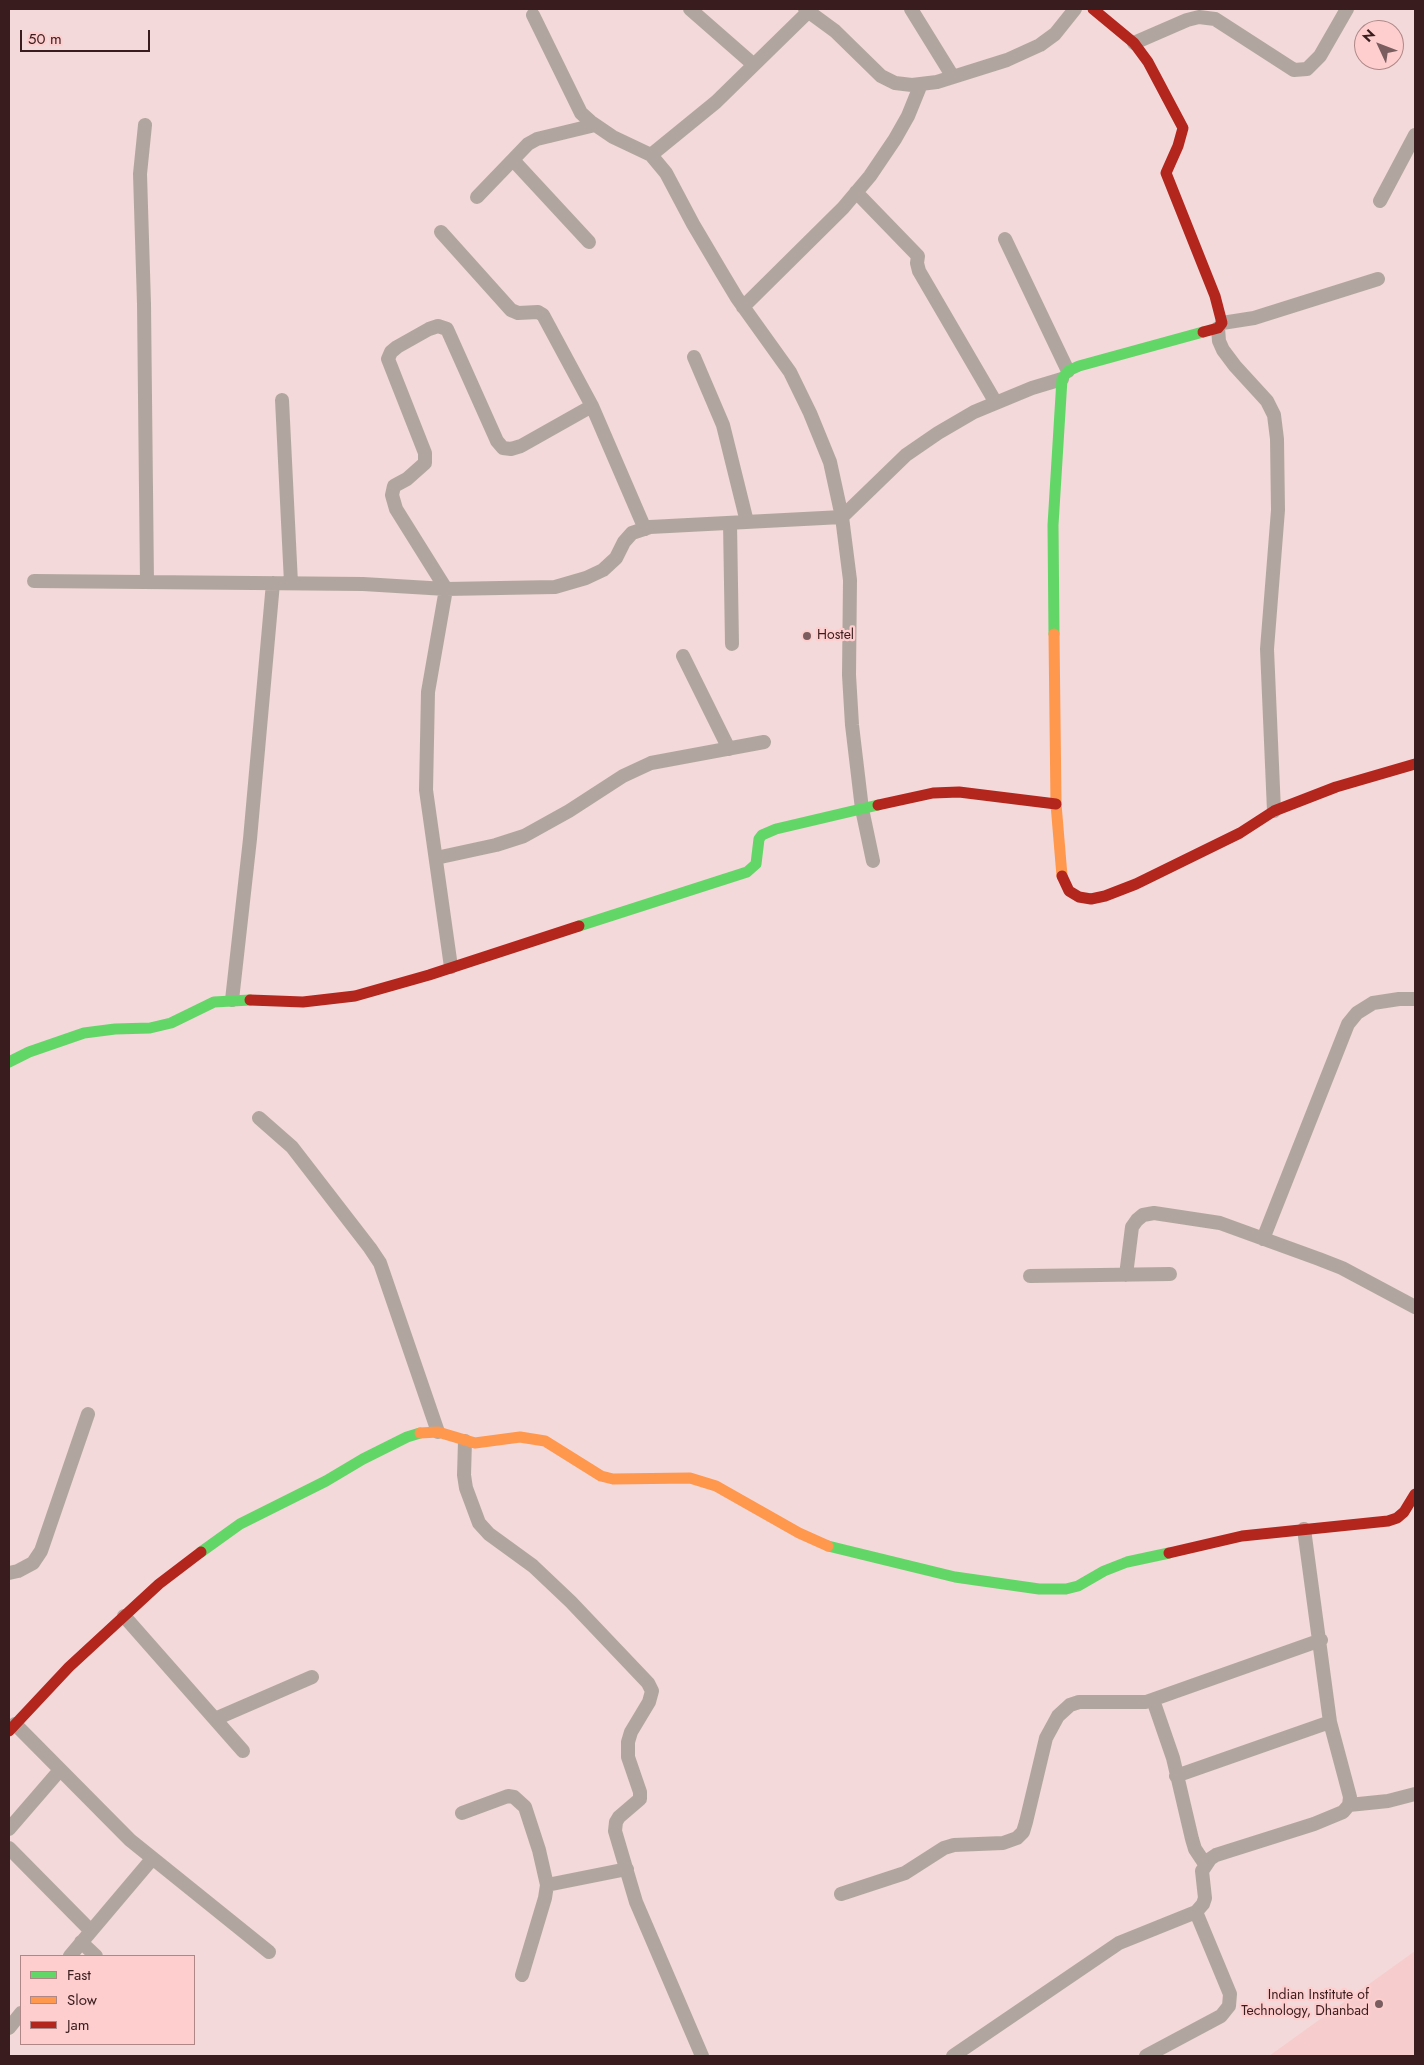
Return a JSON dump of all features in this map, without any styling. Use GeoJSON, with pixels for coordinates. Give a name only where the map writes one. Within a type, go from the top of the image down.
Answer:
{"type":"FeatureCollection","features":[{"type":"Feature","properties":{"kind":"street"},"geometry":{"type":"LineString","coordinates":[[690,9],[754,64]]}},
{"type":"Feature","properties":{"kind":"street"},"geometry":{"type":"LineString","coordinates":[[911,9],[954,77]]}},
{"type":"Feature","properties":{"kind":"street"},"geometry":{"type":"LineString","coordinates":[[650,155],[716,102],[807,10],[835,31],[882,76],[895,83],[922,84],[954,77],[1007,60],[1040,45],[1055,34],[1074,9]]}},
{"type":"Feature","properties":{"kind":"street"},"geometry":{"type":"LineString","coordinates":[[1093,9],[1134,43],[1148,62],[1176,112],[1183,128],[1178,146],[1166,173],[1215,296],[1220,325],[1219,341],[1235,366],[1267,401],[1274,415],[1277,439],[1278,510],[1267,649],[1274,811]]}},
{"type":"Feature","properties":{"kind":"street"},"geometry":{"type":"LineString","coordinates":[[1134,43],[1186,20],[1218,14],[1294,70],[1307,69],[1320,56],[1347,9]]}},
{"type":"Feature","properties":{"kind":"street"},"geometry":{"type":"LineString","coordinates":[[533,15],[581,113],[595,125],[650,155],[666,174],[692,224],[743,307],[790,372],[810,413],[830,462],[842,517],[850,580],[849,675],[851,708],[862,809],[873,861]]}},
{"type":"Feature","properties":{"kind":"street"},"geometry":{"type":"LineString","coordinates":[[743,307],[843,208],[856,192],[896,139],[922,84]]}},
{"type":"Feature","properties":{"kind":"street"},"geometry":{"type":"LineString","coordinates":[[145,125],[140,174],[144,304],[147,582]]}},
{"type":"Feature","properties":{"kind":"street"},"geometry":{"type":"LineString","coordinates":[[478,197],[528,144],[537,139],[595,125]]}},
{"type":"Feature","properties":{"kind":"street"},"geometry":{"type":"LineString","coordinates":[[1380,201],[1415,135]]}},
{"type":"Feature","properties":{"kind":"street"},"geometry":{"type":"LineString","coordinates":[[513,160],[589,242]]}},
{"type":"Feature","properties":{"kind":"street"},"geometry":{"type":"LineString","coordinates":[[856,192],[918,256],[916,263],[919,271],[996,403]]}},
{"type":"Feature","properties":{"kind":"street"},"geometry":{"type":"LineString","coordinates":[[441,232],[511,310],[518,313],[538,312],[543,315],[592,406],[645,529]]}},
{"type":"Feature","properties":{"kind":"street"},"geometry":{"type":"LineString","coordinates":[[1005,239],[1065,375],[1053,525],[1056,804],[1062,876],[1069,891],[1079,897],[1090,899],[1105,896],[1136,884],[1240,834],[1274,811],[1336,787],[1415,764]]}},
{"type":"Feature","properties":{"kind":"street"},"geometry":{"type":"LineString","coordinates":[[34,581],[363,584],[446,589],[555,587],[586,578],[603,570],[616,558],[624,542],[632,533],[645,529],[842,517],[906,455],[966,416],[1065,375],[1220,325],[1254,318],[1378,279]]}},
{"type":"Feature","properties":{"kind":"street"},"geometry":{"type":"LineString","coordinates":[[452,967],[426,790],[428,692],[446,589],[396,509],[392,495],[394,486],[407,479],[425,463],[425,453],[388,359],[391,352],[438,326],[447,329],[497,441],[502,448],[512,449],[520,446],[592,406]]}},
{"type":"Feature","properties":{"kind":"street"},"geometry":{"type":"LineString","coordinates":[[694,357],[723,425],[747,522]]}},
{"type":"Feature","properties":{"kind":"street"},"geometry":{"type":"LineString","coordinates":[[282,400],[291,583]]}},
{"type":"Feature","properties":{"kind":"street"},"geometry":{"type":"LineString","coordinates":[[730,523],[732,644]]}},
{"type":"Feature","properties":{"kind":"street"},"geometry":{"type":"LineString","coordinates":[[232,1000],[250,839],[273,583]]}},
{"type":"Feature","properties":{"kind":"street"},"geometry":{"type":"LineString","coordinates":[[683,656],[729,748]]}},
{"type":"Feature","properties":{"kind":"street"},"geometry":{"type":"LineString","coordinates":[[436,858],[496,845],[524,836],[569,812],[637,769],[651,763],[764,742]]}},
{"type":"Feature","properties":{"kind":"street"},"geometry":{"type":"LineString","coordinates":[[9,1062],[37,1049],[84,1033],[115,1029],[150,1028],[171,1023],[214,1002],[232,1000],[303,1002],[355,996],[452,967],[746,872],[756,864],[758,844],[762,835],[776,829],[933,793],[959,792],[1056,804]]}},
{"type":"Feature","properties":{"kind":"street"},"geometry":{"type":"LineString","coordinates":[[1263,1239],[1348,1024],[1357,1013],[1373,1003],[1399,999],[1415,999]]}},
{"type":"Feature","properties":{"kind":"street"},"geometry":{"type":"LineString","coordinates":[[259,1118],[292,1147],[380,1263],[438,1432]]}},
{"type":"Feature","properties":{"kind":"street"},"geometry":{"type":"LineString","coordinates":[[1126,1275],[1132,1227],[1143,1215],[1154,1212],[1220,1223],[1342,1268],[1415,1307]]}},
{"type":"Feature","properties":{"kind":"street"},"geometry":{"type":"LineString","coordinates":[[1030,1276],[1170,1274]]}},
{"type":"Feature","properties":{"kind":"street"},"geometry":{"type":"LineString","coordinates":[[9,1573],[18,1571],[33,1563],[42,1551],[88,1414]]}},
{"type":"Feature","properties":{"kind":"street"},"geometry":{"type":"LineString","coordinates":[[269,1952],[152,1859],[60,1770],[12,1728],[69,1667],[159,1584],[240,1524],[407,1437],[419,1433],[438,1432],[475,1443],[520,1436],[545,1441],[601,1476],[613,1479],[690,1478],[716,1486],[799,1533],[829,1546],[955,1577],[1040,1589],[1066,1589],[1078,1586],[1104,1571],[1127,1562],[1242,1536],[1388,1521],[1397,1518],[1404,1512],[1415,1494]]}},
{"type":"Feature","properties":{"kind":"street"},"geometry":{"type":"LineString","coordinates":[[465,1441],[464,1476],[466,1488],[479,1523],[488,1534],[532,1566],[571,1602],[648,1683],[652,1691],[649,1702],[631,1732],[628,1742],[628,1757],[640,1792],[640,1799],[619,1817],[616,1822],[615,1831],[636,1902],[702,2056]]}},
{"type":"Feature","properties":{"kind":"street"},"geometry":{"type":"LineString","coordinates":[[953,2056],[1119,1942],[1196,1912],[1203,1904],[1205,1898],[1202,1871],[1205,1864],[1216,1855],[1314,1824],[1343,1812],[1349,1805],[1350,1797],[1330,1722],[1304,1529]]}},
{"type":"Feature","properties":{"kind":"street"},"geometry":{"type":"LineString","coordinates":[[124,1616],[243,1751]]}},
{"type":"Feature","properties":{"kind":"street"},"geometry":{"type":"LineString","coordinates":[[841,1894],[905,1873],[944,1848],[954,1845],[1003,1843],[1017,1838],[1023,1832],[1026,1822],[1046,1738],[1058,1716],[1070,1705],[1079,1702],[1146,1702],[1320,1640]]}},
{"type":"Feature","properties":{"kind":"street"},"geometry":{"type":"LineString","coordinates":[[216,1719],[312,1677]]}},
{"type":"Feature","properties":{"kind":"street"},"geometry":{"type":"LineString","coordinates":[[1153,1700],[1173,1758],[1192,1839],[1205,1864]]}},
{"type":"Feature","properties":{"kind":"street"},"geometry":{"type":"LineString","coordinates":[[1176,1776],[1330,1722]]}},
{"type":"Feature","properties":{"kind":"street"},"geometry":{"type":"LineString","coordinates":[[9,1829],[60,1770]]}},
{"type":"Feature","properties":{"kind":"street"},"geometry":{"type":"LineString","coordinates":[[1349,1805],[1388,1801],[1415,1794]]}},
{"type":"Feature","properties":{"kind":"street"},"geometry":{"type":"LineString","coordinates":[[462,1813],[508,1796],[521,1801],[525,1807],[540,1850],[547,1885],[545,1898],[522,1975]]}},
{"type":"Feature","properties":{"kind":"street"},"geometry":{"type":"LineString","coordinates":[[9,1848],[91,1931]]}},
{"type":"Feature","properties":{"kind":"street"},"geometry":{"type":"LineString","coordinates":[[71,1955],[152,1859]]}},
{"type":"Feature","properties":{"kind":"street"},"geometry":{"type":"LineString","coordinates":[[547,1885],[627,1869]]}},
{"type":"Feature","properties":{"kind":"street"},"geometry":{"type":"LineString","coordinates":[[1146,2056],[1221,2016],[1229,2006],[1230,1994],[1196,1912]]}},
{"type":"Feature","properties":{"kind":"street"},"geometry":{"type":"LineString","coordinates":[[81,1942],[95,1955]]}},
{"type":"Feature","properties":{"kind":"street"},"geometry":{"type":"LineString","coordinates":[[9,2028],[20,2014]]}},
{"type":"Feature","properties":{"kind":"shaded area","name":"Indian Institute of Technology, Dhanbad"},"geometry":{"type":"Polygon","coordinates":[[[1415,1951],[1415,2056],[1269,2056],[1415,1951]]]}},
{"type":"Feature","properties":{"kind":"traffic: fast"},"geometry":{"type":"LineString","coordinates":[[1054,634],[1053,525],[1062,379],[1068,371],[1079,366],[1203,332]]}},
{"type":"Feature","properties":{"kind":"traffic: fast"},"geometry":{"type":"LineString","coordinates":[[579,926],[747,872],[756,864],[759,839],[762,835],[776,829],[878,805]]}},
{"type":"Feature","properties":{"kind":"traffic: fast"},"geometry":{"type":"LineString","coordinates":[[9,1062],[29,1052],[84,1033],[115,1029],[150,1028],[171,1023],[214,1002],[250,1000]]}},
{"type":"Feature","properties":{"kind":"traffic: fast"},"geometry":{"type":"LineString","coordinates":[[201,1552],[240,1524],[326,1481],[363,1459],[407,1437],[420,1433]]}},
{"type":"Feature","properties":{"kind":"traffic: fast"},"geometry":{"type":"LineString","coordinates":[[828,1546],[955,1577],[1039,1589],[1066,1589],[1078,1586],[1104,1571],[1127,1562],[1169,1553]]}},
{"type":"Feature","properties":{"kind":"traffic: slow"},"geometry":{"type":"LineString","coordinates":[[1054,634],[1056,804],[1062,876]]}},
{"type":"Feature","properties":{"kind":"traffic: slow"},"geometry":{"type":"LineString","coordinates":[[420,1433],[438,1432],[475,1443],[520,1437],[545,1441],[601,1476],[613,1479],[690,1478],[716,1486],[799,1533],[828,1546]]}},
{"type":"Feature","properties":{"kind":"traffic: jam"},"geometry":{"type":"LineString","coordinates":[[1093,9],[1134,43],[1148,62],[1183,128],[1178,146],[1166,173],[1215,296],[1222,323],[1218,328],[1203,332]]}},
{"type":"Feature","properties":{"kind":"traffic: jam"},"geometry":{"type":"LineString","coordinates":[[1062,876],[1069,891],[1079,897],[1091,899],[1105,896],[1136,884],[1240,833],[1274,811],[1336,787],[1415,764]]}},
{"type":"Feature","properties":{"kind":"traffic: jam"},"geometry":{"type":"LineString","coordinates":[[878,805],[933,793],[959,792],[1056,804]]}},
{"type":"Feature","properties":{"kind":"traffic: jam"},"geometry":{"type":"LineString","coordinates":[[250,1000],[303,1002],[355,996],[429,975],[579,926]]}},
{"type":"Feature","properties":{"kind":"traffic: jam"},"geometry":{"type":"LineString","coordinates":[[1169,1553],[1242,1536],[1388,1521],[1397,1518],[1404,1512],[1415,1494]]}},
{"type":"Feature","properties":{"kind":"traffic: jam"},"geometry":{"type":"LineString","coordinates":[[9,1731],[69,1667],[159,1584],[201,1552]]}},
{"type":"Feature","properties":{"kind":"place","name":"Hostel"},"geometry":{"type":"Point","coordinates":[807,636]}},
{"type":"Feature","properties":{"kind":"place","name":"Indian Institute of Technology, Dhanbad"},"geometry":{"type":"Point","coordinates":[1379,2004]}}]}
